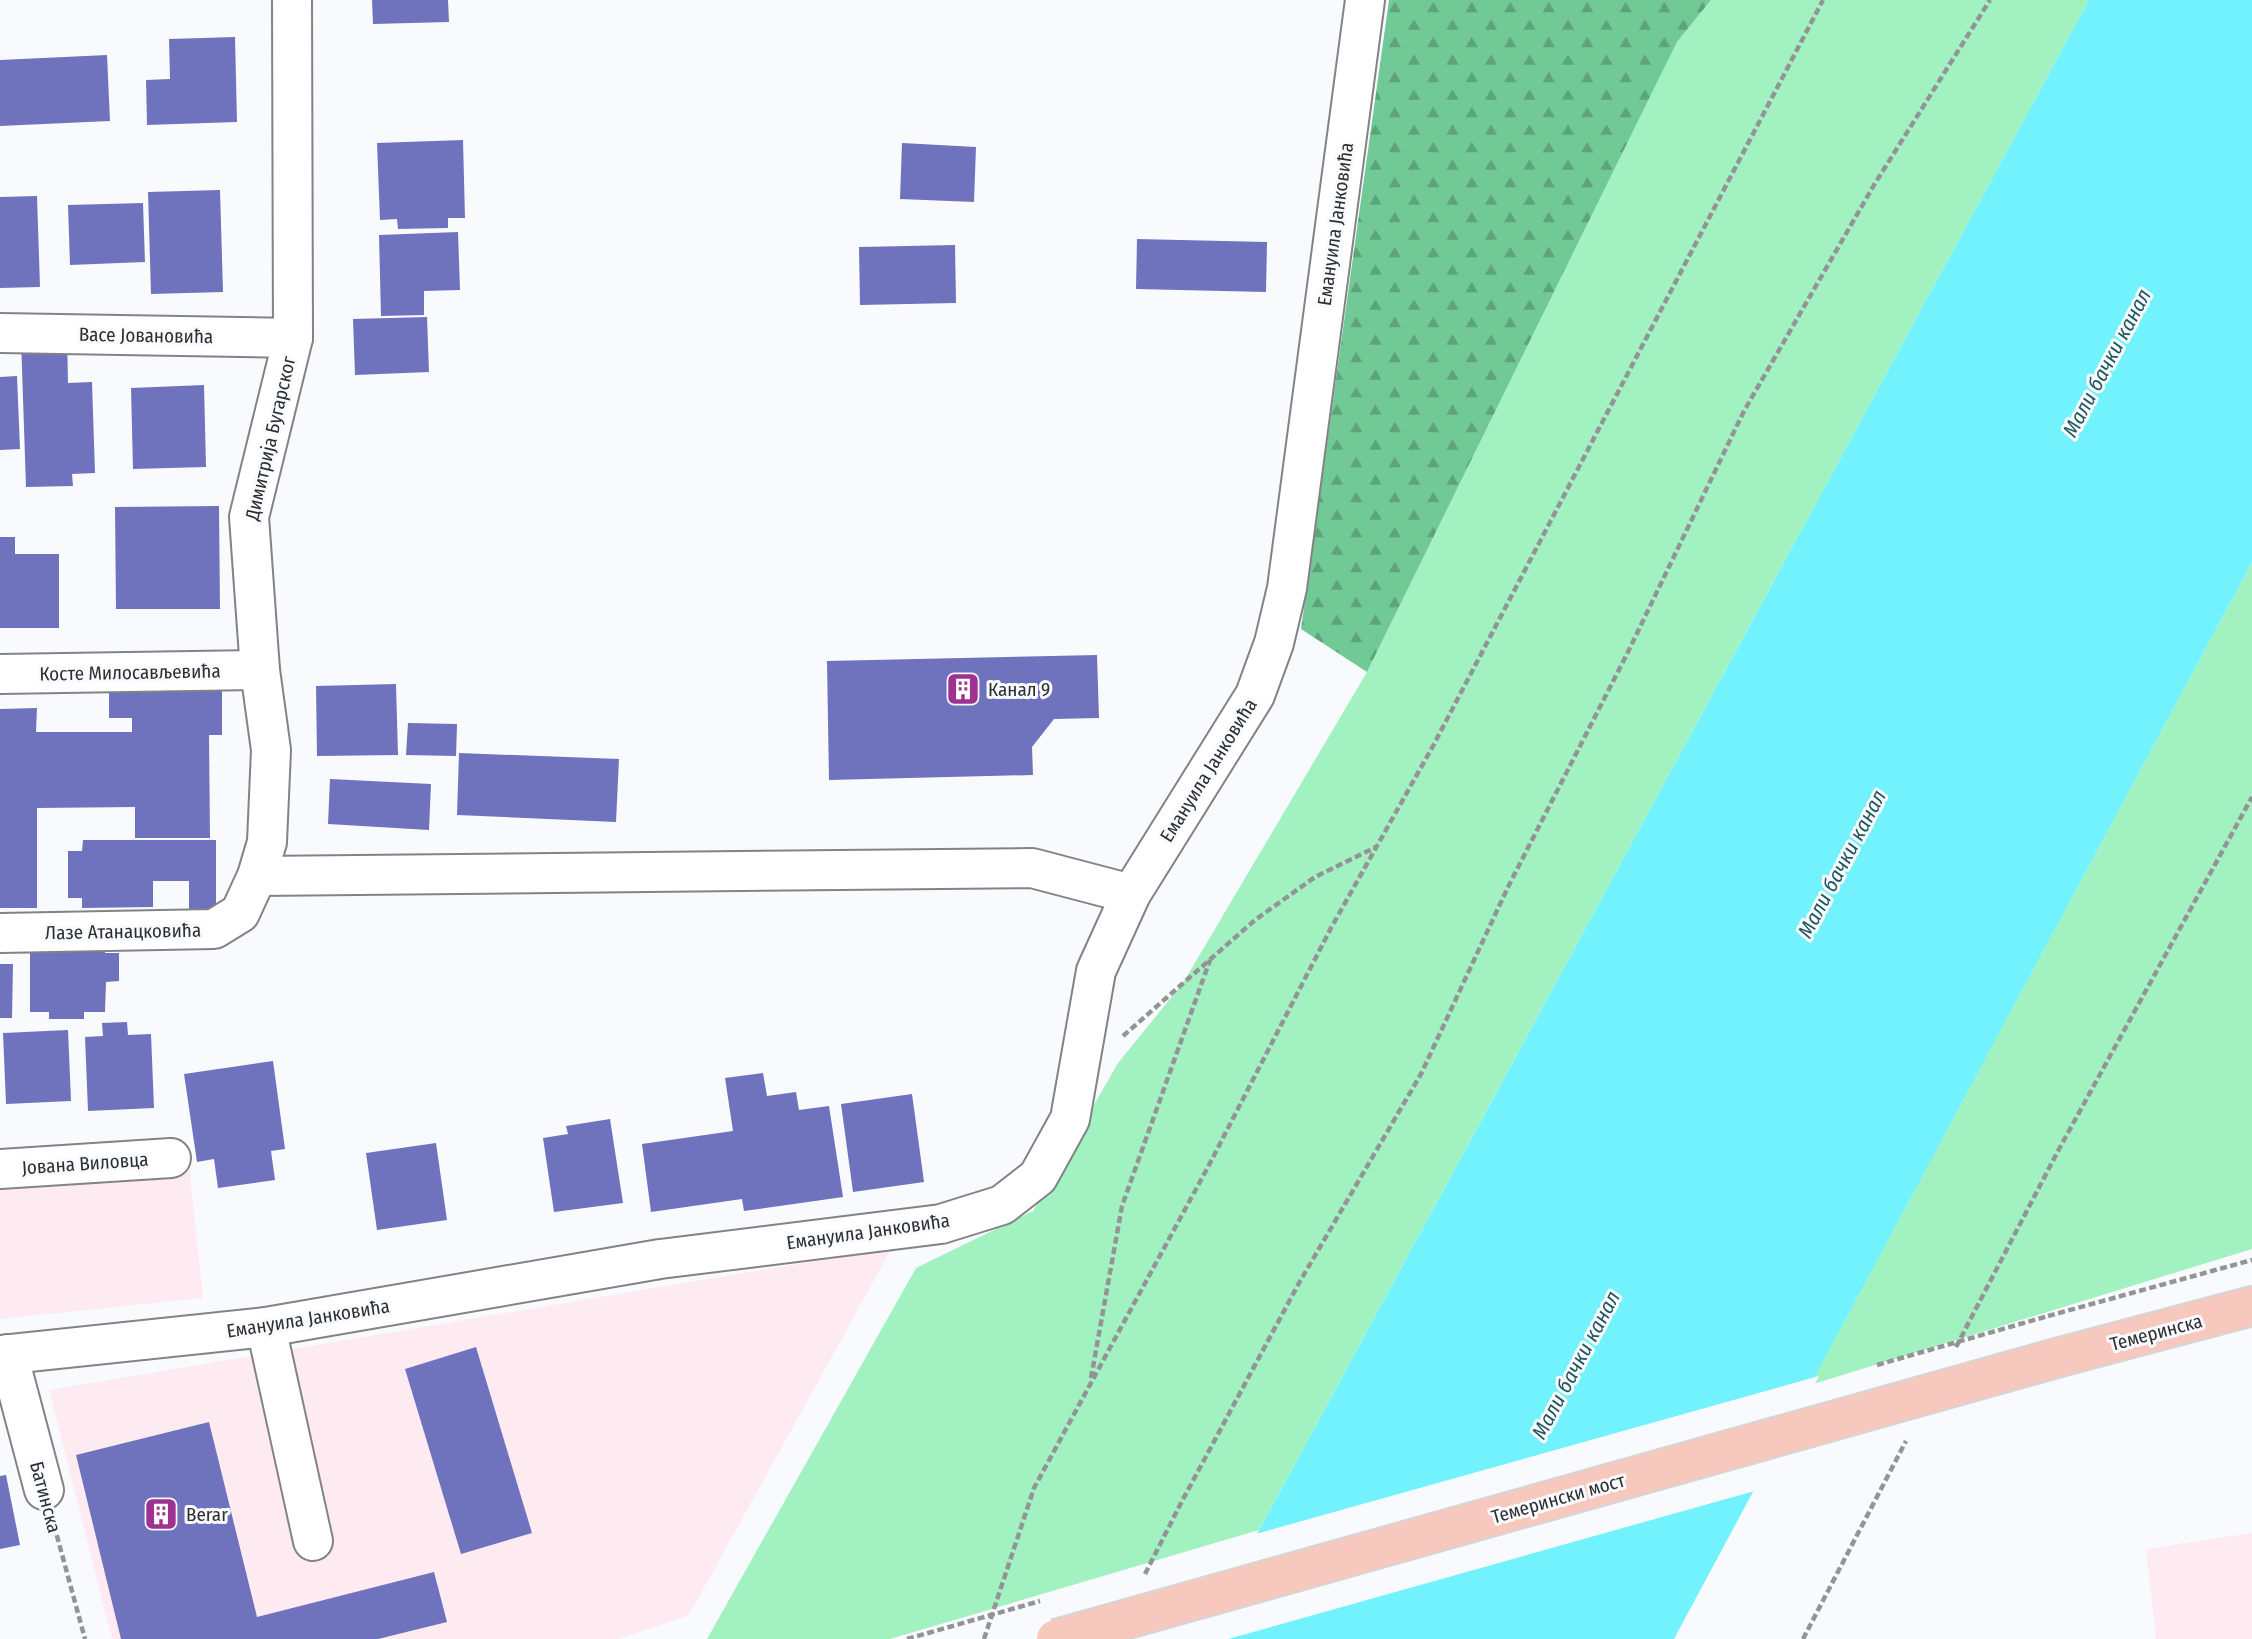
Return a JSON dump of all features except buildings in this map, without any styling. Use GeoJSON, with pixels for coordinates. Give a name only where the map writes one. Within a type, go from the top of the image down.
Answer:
{"type":"FeatureCollection","features":[{"type":"Feature","properties":{"kind":"main road","name":"Темеринска"},"geometry":{"type":"LineString","coordinates":[[2060,1357],[2252,1306]]}},
{"type":"Feature","properties":{"kind":"main road","name":"Темерински мост"},"geometry":{"type":"LineString","coordinates":[[1056,1639],[2060,1357]]}},
{"type":"Feature","properties":{"kind":"street","name":"Димитрија Бугарског"},"geometry":{"type":"LineString","coordinates":[[240,913],[257,876],[267,842],[271,750],[260,670],[249,517],[293,338],[292,0]]}},
{"type":"Feature","properties":{"kind":"street","name":"Емануила Јанковића"},"geometry":{"type":"LineString","coordinates":[[4,1354],[266,1327],[660,1259],[941,1224],[1002,1205],[1038,1177],[1070,1119],[1096,971],[1132,894],[1255,695],[1273,643],[1289,575],[1365,0]]}},
{"type":"Feature","properties":{"kind":"street","name":"Васе Јовановића"},"geometry":{"type":"LineString","coordinates":[[0,332],[293,338]]}},
{"type":"Feature","properties":{"kind":"street","name":"Косте Милосављевића"},"geometry":{"type":"LineString","coordinates":[[0,674],[260,670]]}},
{"type":"Feature","properties":{"kind":"street"},"geometry":{"type":"LineString","coordinates":[[257,876],[1032,868],[1132,894]]}},
{"type":"Feature","properties":{"kind":"street","name":"Лазе Атанацковића"},"geometry":{"type":"LineString","coordinates":[[0,933],[214,929],[240,913]]}},
{"type":"Feature","properties":{"kind":"street","name":"Јована Виловца"},"geometry":{"type":"LineString","coordinates":[[0,1169],[170,1158]]}},
{"type":"Feature","properties":{"kind":"street"},"geometry":{"type":"LineString","coordinates":[[266,1327],[313,1541]]}},
{"type":"Feature","properties":{"kind":"street","name":"Батинска"},"geometry":{"type":"LineString","coordinates":[[4,1354],[44,1490]]}},
{"type":"Feature","properties":{"kind":"path"},"geometry":{"type":"LineString","coordinates":[[984,1639],[1034,1488],[1208,1167],[1331,928],[1439,733],[1823,0]]}},
{"type":"Feature","properties":{"kind":"path"},"geometry":{"type":"LineString","coordinates":[[1144,1577],[1299,1283],[1421,1074],[1508,887],[1627,654],[1744,411],[1874,185],[1990,0]]}},
{"type":"Feature","properties":{"kind":"path"},"geometry":{"type":"LineString","coordinates":[[1950,1358],[2058,1151],[2252,797]]}},
{"type":"Feature","properties":{"kind":"path"},"geometry":{"type":"LineString","coordinates":[[1079,1075],[1255,920],[1315,877],[1376,846]]}},
{"type":"Feature","properties":{"kind":"path"},"geometry":{"type":"LineString","coordinates":[[1090,1385],[1122,1206],[1210,960]]}},
{"type":"Feature","properties":{"kind":"path"},"geometry":{"type":"LineString","coordinates":[[2048,1316],[2252,1260]]}},
{"type":"Feature","properties":{"kind":"path"},"geometry":{"type":"LineString","coordinates":[[1803,1639],[1911,1432]]}},
{"type":"Feature","properties":{"kind":"path","name":"Батинска"},"geometry":{"type":"LineString","coordinates":[[44,1490],[85,1639]]}},
{"type":"Feature","properties":{"kind":"shaded area"},"geometry":{"type":"Polygon","coordinates":[[[189,1165],[203,1298],[0,1319],[0,1185],[189,1165]]]}},
{"type":"Feature","properties":{"kind":"shaded area"},"geometry":{"type":"Polygon","coordinates":[[[892,1248],[689,1615],[619,1639],[112,1639],[49,1390],[892,1248]]]}},
{"type":"Feature","properties":{"kind":"shaded area"},"geometry":{"type":"Polygon","coordinates":[[[2252,1533],[2252,1639],[2156,1639],[2146,1549],[2252,1533]]]}},
{"type":"Feature","properties":{"kind":"green space"},"geometry":{"type":"Polygon","coordinates":[[[1389,0],[1711,0],[1677,42],[1367,672],[1301,629],[1389,0]]]}},
{"type":"Feature","properties":{"kind":"green space"},"geometry":{"type":"Polygon","coordinates":[[[1711,0],[2089,0],[1259,1530],[890,1639],[707,1639],[916,1268],[1033,1211],[1118,1063],[1183,983],[1367,672],[1677,42],[1711,0]]]}},
{"type":"Feature","properties":{"kind":"green space"},"geometry":{"type":"Polygon","coordinates":[[[2252,562],[2252,1249],[1810,1385],[2252,562]]]}},
{"type":"Feature","properties":{"kind":"water","name":"Мали бачки канал"},"geometry":{"type":"Polygon","coordinates":[[[2089,0],[2252,0],[2252,562],[1674,1639],[1200,1639],[2089,0]]]}},
{"type":"Feature","properties":{"kind":"pier"},"geometry":{"type":"Polygon","coordinates":[[[1819,1376],[1758,1490],[1228,1639],[1197,1639],[1252,1535],[1819,1376]]]}},
{"type":"Feature","properties":{"kind":"place","name":"Канал 9"},"geometry":{"type":"Point","coordinates":[963,689]}},
{"type":"Feature","properties":{"kind":"place","name":"Berar"},"geometry":{"type":"Point","coordinates":[161,1514]}}]}
